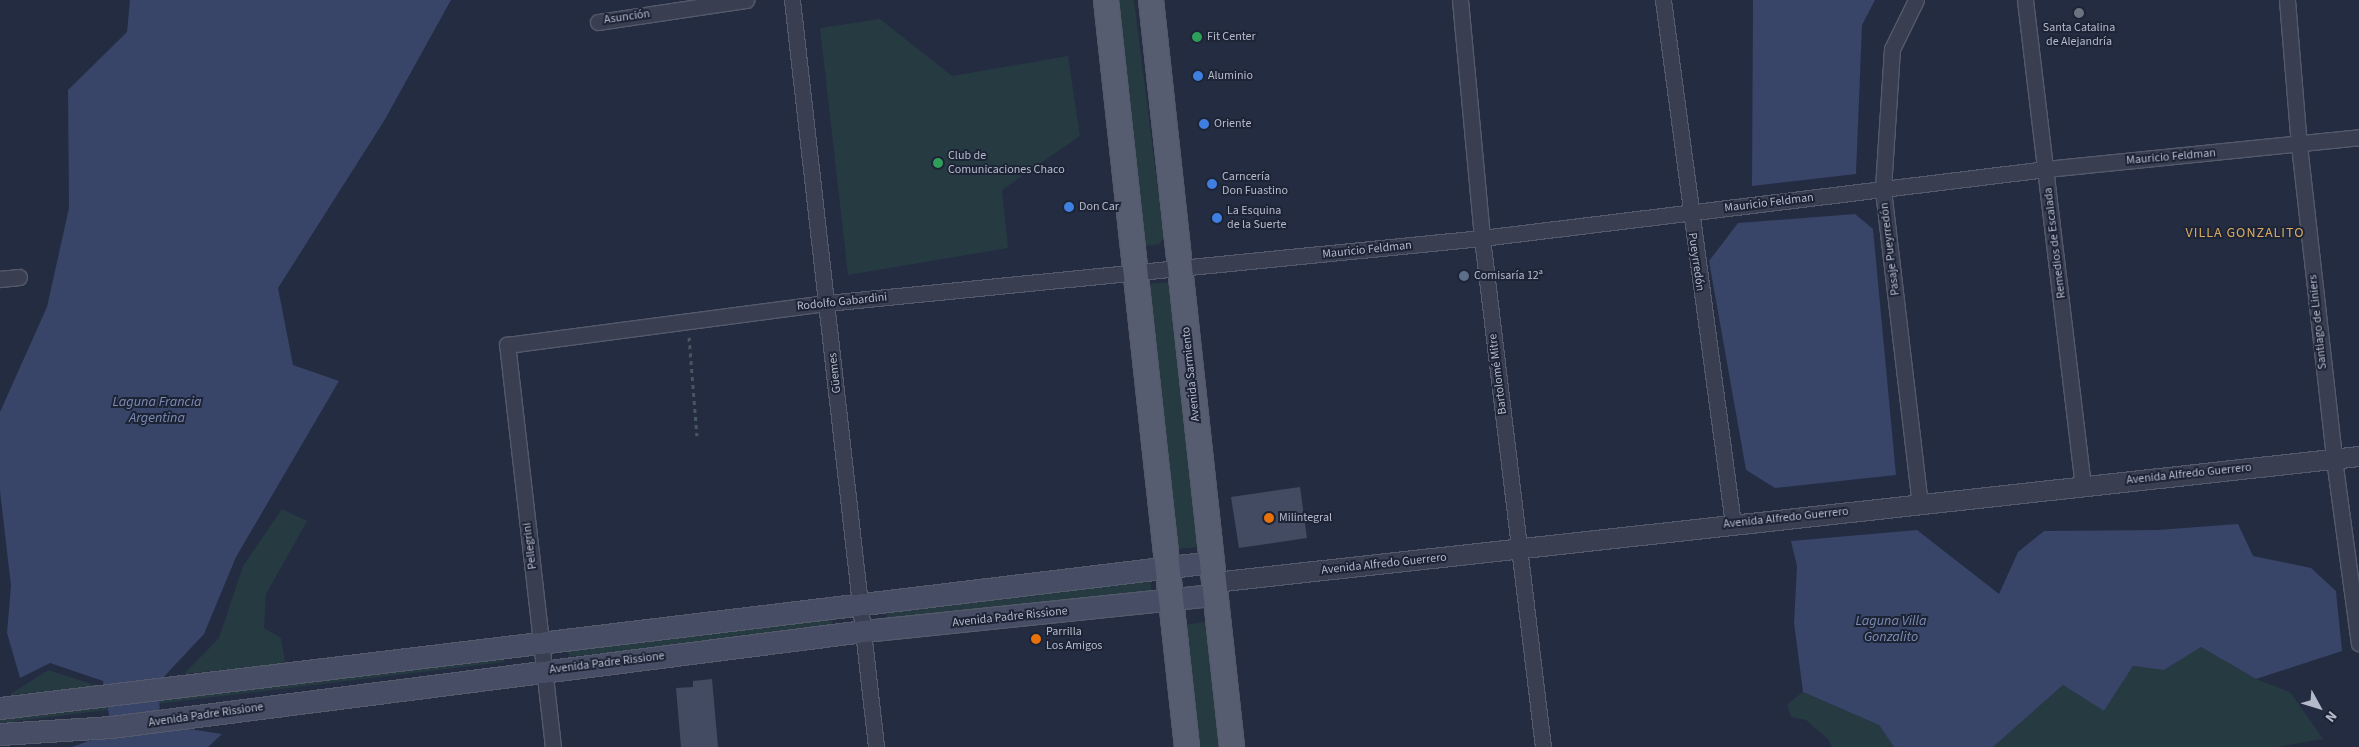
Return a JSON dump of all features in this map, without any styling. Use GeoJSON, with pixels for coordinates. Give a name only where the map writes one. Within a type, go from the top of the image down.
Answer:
{"type":"FeatureCollection","features":[{"type":"Feature","properties":{"kind":"main road"},"geometry":{"type":"LineString","coordinates":[[1106,0],[1133,274],[1187,747]]}},
{"type":"Feature","properties":{"kind":"main road","name":"Avenida Sarmiento"},"geometry":{"type":"LineString","coordinates":[[1151,0],[1232,747]]}},
{"type":"Feature","properties":{"kind":"main road"},"geometry":{"type":"LineString","coordinates":[[0,708],[1167,570],[1213,580]]}},
{"type":"Feature","properties":{"kind":"main road","name":"Avenida Padre Rissione"},"geometry":{"type":"LineString","coordinates":[[0,734],[111,727],[864,632],[1171,600],[1213,580]]}},
{"type":"Feature","properties":{"kind":"street","name":"Asunción"},"geometry":{"type":"LineString","coordinates":[[598,22],[746,0]]}},
{"type":"Feature","properties":{"kind":"street","name":"Güemes"},"geometry":{"type":"LineString","coordinates":[[792,0],[876,747]]}},
{"type":"Feature","properties":{"kind":"street","name":"Bartolomé Mitre"},"geometry":{"type":"LineString","coordinates":[[1460,0],[1482,238],[1518,549],[1544,747]]}},
{"type":"Feature","properties":{"kind":"street","name":"Pueyrredón"},"geometry":{"type":"LineString","coordinates":[[1662,0],[1689,213],[1733,524]]}},
{"type":"Feature","properties":{"kind":"street","name":"Pasaje Pueyrredón"},"geometry":{"type":"LineString","coordinates":[[1916,0],[1892,49],[1883,190],[1920,503]]}},
{"type":"Feature","properties":{"kind":"street","name":"Remedios de Escalada"},"geometry":{"type":"LineString","coordinates":[[2025,0],[2083,486]]}},
{"type":"Feature","properties":{"kind":"street","name":"Santiago de Liniers"},"geometry":{"type":"LineString","coordinates":[[2287,0],[2299,145],[2334,459],[2359,643]]}},
{"type":"Feature","properties":{"kind":"street","name":"Mauricio Feldman"},"geometry":{"type":"LineString","coordinates":[[1179,270],[1482,238],[2046,169],[2299,145],[2359,137]]}},
{"type":"Feature","properties":{"kind":"street","name":"Rodolfo Gabardini"},"geometry":{"type":"LineString","coordinates":[[507,345],[827,303],[1179,270]]}},
{"type":"Feature","properties":{"kind":"street"},"geometry":{"type":"LineString","coordinates":[[0,279],[18,277]]}},
{"type":"Feature","properties":{"kind":"street","name":"Pellegrini"},"geometry":{"type":"LineString","coordinates":[[507,345],[553,747]]}},
{"type":"Feature","properties":{"kind":"street","name":"Avenida Alfredo Guerrero"},"geometry":{"type":"LineString","coordinates":[[1213,580],[1518,549],[1920,503],[2359,456]]}},
{"type":"Feature","properties":{"kind":"path"},"geometry":{"type":"LineString","coordinates":[[688,322],[697,436]]}},
{"type":"Feature","properties":{"kind":"shaded area"},"geometry":{"type":"Polygon","coordinates":[[[1110,0],[1134,0],[1164,238],[1159,244],[1146,246],[1140,240],[1110,0]]]}},
{"type":"Feature","properties":{"kind":"shaded area","name":"Club de Comunicaciones Chaco"},"geometry":{"type":"Polygon","coordinates":[[[880,19],[952,76],[1068,56],[1080,136],[1002,190],[1008,248],[848,275],[820,28],[880,19]]]}},
{"type":"Feature","properties":{"kind":"shaded area"},"geometry":{"type":"Polygon","coordinates":[[[1172,282],[1199,547],[1176,549],[1149,284],[1172,282]]]}},
{"type":"Feature","properties":{"kind":"shaded area"},"geometry":{"type":"Polygon","coordinates":[[[282,509],[307,521],[266,594],[264,628],[281,638],[285,663],[184,674],[219,638],[243,566],[282,509]]]}},
{"type":"Feature","properties":{"kind":"shaded area"},"geometry":{"type":"Polygon","coordinates":[[[1150,579],[1152,593],[888,622],[886,608],[1150,579]]]}},
{"type":"Feature","properties":{"kind":"shaded area"},"geometry":{"type":"Polygon","coordinates":[[[831,614],[833,628],[569,657],[567,644],[831,614]]]}},
{"type":"Feature","properties":{"kind":"shaded area"},"geometry":{"type":"Polygon","coordinates":[[[1206,622],[1221,747],[1195,747],[1181,625],[1206,622]]]}},
{"type":"Feature","properties":{"kind":"shaded area"},"geometry":{"type":"Polygon","coordinates":[[[2201,647],[2256,679],[2290,692],[2323,739],[2276,747],[1993,747],[2063,685],[2104,711],[2133,666],[2164,670],[2201,647]]]}},
{"type":"Feature","properties":{"kind":"shaded area"},"geometry":{"type":"Polygon","coordinates":[[[505,657],[504,662],[0,723],[0,719],[505,657]]]}},
{"type":"Feature","properties":{"kind":"shaded area"},"geometry":{"type":"Polygon","coordinates":[[[48,670],[98,686],[9,695],[48,670]]]}},
{"type":"Feature","properties":{"kind":"shaded area"},"geometry":{"type":"Polygon","coordinates":[[[1803,692],[1879,725],[1894,747],[1832,747],[1829,740],[1806,720],[1791,717],[1787,704],[1803,692]]]}},
{"type":"Feature","properties":{"kind":"water","name":"Laguna Francia Argentina"},"geometry":{"type":"Polygon","coordinates":[[[130,0],[451,0],[384,121],[278,288],[293,365],[339,381],[236,557],[204,634],[158,683],[161,729],[189,729],[222,734],[208,747],[72,747],[108,734],[111,727],[103,681],[50,663],[20,678],[7,633],[11,586],[0,491],[0,412],[47,307],[69,208],[68,90],[127,32],[130,0]]]}},
{"type":"Feature","properties":{"kind":"water"},"geometry":{"type":"Polygon","coordinates":[[[1753,0],[1875,0],[1862,25],[1856,174],[1752,186],[1753,0]]]}},
{"type":"Feature","properties":{"kind":"water"},"geometry":{"type":"Polygon","coordinates":[[[1855,214],[1873,229],[1896,475],[1775,488],[1746,470],[1709,261],[1738,223],[1855,214]]]}},
{"type":"Feature","properties":{"kind":"water","name":"Laguna Villa Gonzalito"},"geometry":{"type":"Polygon","coordinates":[[[2238,524],[2253,556],[2311,568],[2336,591],[2342,651],[2256,679],[2201,647],[2164,670],[2133,666],[2104,711],[2063,685],[1993,747],[1894,747],[1879,725],[1803,692],[1794,623],[1797,566],[1791,541],[1917,530],[1999,594],[2018,552],[2044,531],[2157,530],[2238,524]]]}},
{"type":"Feature","properties":{"kind":"building","name":"Milintegral"},"geometry":{"type":"Polygon","coordinates":[[[1300,487],[1307,538],[1239,548],[1231,497],[1300,487]]]}},
{"type":"Feature","properties":{"kind":"building"},"geometry":{"type":"Polygon","coordinates":[[[712,679],[718,747],[681,747],[676,688],[693,687],[693,681],[712,679]]]}},
{"type":"Feature","properties":{"kind":"place","name":"Santa Catalina de Alejandría"},"geometry":{"type":"Point","coordinates":[2079,13]}},
{"type":"Feature","properties":{"kind":"place","name":"Fit Center"},"geometry":{"type":"Point","coordinates":[1197,37]}},
{"type":"Feature","properties":{"kind":"place","name":"Aluminio"},"geometry":{"type":"Point","coordinates":[1198,76]}},
{"type":"Feature","properties":{"kind":"place","name":"Oriente"},"geometry":{"type":"Point","coordinates":[1204,124]}},
{"type":"Feature","properties":{"kind":"place","name":"Club de Comunicaciones Chaco"},"geometry":{"type":"Point","coordinates":[938,163]}},
{"type":"Feature","properties":{"kind":"place","name":"Carncería Don Fuastino"},"geometry":{"type":"Point","coordinates":[1212,184]}},
{"type":"Feature","properties":{"kind":"place","name":"Don Car"},"geometry":{"type":"Point","coordinates":[1069,207]}},
{"type":"Feature","properties":{"kind":"place","name":"La Esquina de la Suerte"},"geometry":{"type":"Point","coordinates":[1217,218]}},
{"type":"Feature","properties":{"kind":"place","name":"Comisaría 12ª"},"geometry":{"type":"Point","coordinates":[1464,276]}},
{"type":"Feature","properties":{"kind":"place","name":"Milintegral"},"geometry":{"type":"Point","coordinates":[1269,518]}},
{"type":"Feature","properties":{"kind":"place","name":"Parrilla Los Amigos"},"geometry":{"type":"Point","coordinates":[1036,639]}},
{"type":"Feature","properties":{"kind":"district","name":"VILLA GONZALITO"},"geometry":{"type":"Point","coordinates":[2245,233]}}]}
